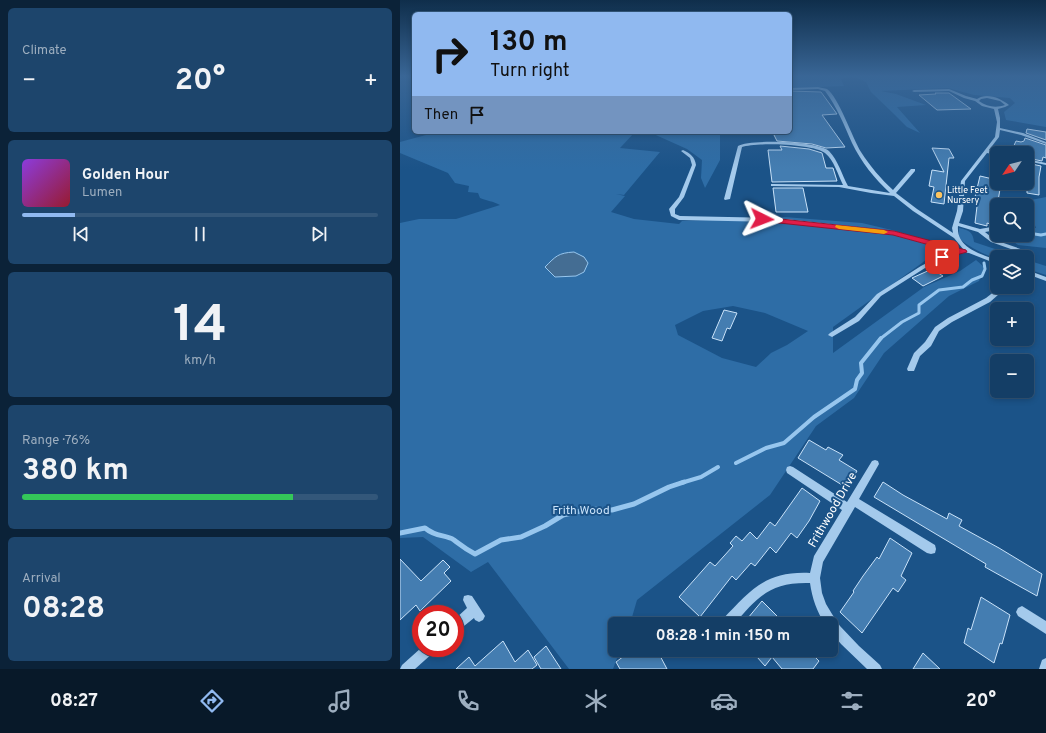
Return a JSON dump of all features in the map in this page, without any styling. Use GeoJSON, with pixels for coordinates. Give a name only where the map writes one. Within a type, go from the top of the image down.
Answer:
{"type":"FeatureCollection","features":[{"type":"Feature","properties":{"kind":"street"},"geometry":{"type":"LineString","coordinates":[[838,107],[858,151],[869,167],[895,194],[912,208],[956,237],[971,251],[990,259]]}},
{"type":"Feature","properties":{"kind":"street"},"geometry":{"type":"LineString","coordinates":[[956,237],[956,224],[960,210],[963,181],[997,137],[999,129],[998,112],[995,107]]}},
{"type":"Feature","properties":{"kind":"street"},"geometry":{"type":"LineString","coordinates":[[999,129],[1022,134],[1046,143]]}},
{"type":"Feature","properties":{"kind":"street"},"geometry":{"type":"LineString","coordinates":[[727,200],[740,146],[749,143],[780,144],[824,150],[830,155],[846,187]]}},
{"type":"Feature","properties":{"kind":"street"},"geometry":{"type":"LineString","coordinates":[[683,151],[690,155],[694,160],[694,165],[681,197],[672,209],[673,215],[679,218],[776,220],[894,233],[964,252]]}},
{"type":"Feature","properties":{"kind":"street"},"geometry":{"type":"LineString","coordinates":[[986,152],[990,153]]}},
{"type":"Feature","properties":{"kind":"street"},"geometry":{"type":"LineString","coordinates":[[1034,161],[1046,164]]}},
{"type":"Feature","properties":{"kind":"street"},"geometry":{"type":"LineString","coordinates":[[895,194],[913,170]]}},
{"type":"Feature","properties":{"kind":"street"},"geometry":{"type":"LineString","coordinates":[[773,184],[846,187],[871,192],[895,194]]}},
{"type":"Feature","properties":{"kind":"street"},"geometry":{"type":"LineString","coordinates":[[956,224],[980,231],[993,241],[1019,250]]}},
{"type":"Feature","properties":{"kind":"street"},"geometry":{"type":"LineString","coordinates":[[980,231],[990,229]]}},
{"type":"Feature","properties":{"kind":"street"},"geometry":{"type":"LineString","coordinates":[[832,334],[857,319],[879,295],[923,267],[942,257],[971,251]]}},
{"type":"Feature","properties":{"kind":"street"},"geometry":{"type":"LineString","coordinates":[[1034,275],[1046,279]]}},
{"type":"Feature","properties":{"kind":"street"},"geometry":{"type":"LineString","coordinates":[[911,369],[917,355],[928,344],[937,329],[950,320],[988,300],[995,294]]}},
{"type":"Feature","properties":{"kind":"street","name":"Frithwood Drive"},"geometry":{"type":"LineString","coordinates":[[875,464],[818,560],[815,578],[819,599],[826,618],[838,633],[876,669]]}},
{"type":"Feature","properties":{"kind":"street"},"geometry":{"type":"LineString","coordinates":[[790,470],[850,505],[931,549]]}},
{"type":"Feature","properties":{"kind":"street"},"geometry":{"type":"LineString","coordinates":[[732,617],[752,596],[764,587],[778,580],[791,578],[815,578]]}},
{"type":"Feature","properties":{"kind":"street"},"geometry":{"type":"LineString","coordinates":[[464,621],[477,613],[468,600]]}},
{"type":"Feature","properties":{"kind":"street"},"geometry":{"type":"LineString","coordinates":[[1022,612],[1046,628]]}},
{"type":"Feature","properties":{"kind":"street"},"geometry":{"type":"LineString","coordinates":[[406,669],[420,657]]}},
{"type":"Feature","properties":{"kind":"street"},"geometry":{"type":"LineString","coordinates":[[1045,669],[1046,664]]}},
{"type":"Feature","properties":{"kind":"green space"},"geometry":{"type":"Polygon","coordinates":[[[887,107],[897,107],[920,133],[907,127],[887,107]]]}},
{"type":"Feature","properties":{"kind":"green space"},"geometry":{"type":"Polygon","coordinates":[[[1010,107],[1046,107],[1046,127],[1006,120],[1004,112],[1010,107]]]}},
{"type":"Feature","properties":{"kind":"green space","name":"Frith Wood"},"geometry":{"type":"Polygon","coordinates":[[[430,134],[633,134],[620,148],[660,152],[624,195],[616,194],[625,196],[611,212],[634,219],[679,224],[682,221],[744,219],[771,216],[862,223],[896,231],[906,238],[939,248],[922,263],[833,327],[833,353],[924,287],[960,271],[976,260],[984,267],[979,281],[949,296],[884,353],[854,398],[816,426],[770,495],[637,600],[632,617],[608,617],[608,657],[617,657],[613,669],[569,669],[488,562],[471,572],[423,537],[400,538],[400,223],[419,219],[456,219],[500,205],[480,198],[478,193],[468,192],[469,186],[455,183],[448,173],[400,153],[400,142],[430,134]],[[733,306],[703,311],[675,325],[678,335],[722,358],[756,367],[771,353],[787,345],[808,331],[765,313],[733,306]]]}},
{"type":"Feature","properties":{"kind":"green space"},"geometry":{"type":"Polygon","coordinates":[[[653,134],[720,134],[720,160],[705,188],[701,178],[702,160],[687,149],[653,134]]]}},
{"type":"Feature","properties":{"kind":"green space"},"geometry":{"type":"Polygon","coordinates":[[[1046,197],[1046,248],[1018,245],[1014,242],[1034,242],[1034,228],[1036,228],[1034,223],[1034,199],[1046,197]]]}},
{"type":"Feature","properties":{"kind":"green space"},"geometry":{"type":"Polygon","coordinates":[[[959,228],[970,232],[973,236],[974,242],[998,250],[990,250],[990,256],[959,239],[959,228]]]}},
{"type":"Feature","properties":{"kind":"green space"},"geometry":{"type":"Polygon","coordinates":[[[1034,262],[1046,266],[1046,275],[1034,271],[1034,262]]]}},
{"type":"Feature","properties":{"kind":"shaded area"},"geometry":{"type":"Polygon","coordinates":[[[574,252],[584,257],[588,263],[584,272],[576,276],[555,277],[545,267],[558,256],[564,253],[574,252]]]}},
{"type":"Feature","properties":{"kind":"building"},"geometry":{"type":"Polygon","coordinates":[[[792,107],[832,107],[837,114],[822,115],[845,147],[826,148],[812,144],[777,141],[774,134],[792,134],[792,107]]]}},
{"type":"Feature","properties":{"kind":"building"},"geometry":{"type":"Polygon","coordinates":[[[934,107],[969,107],[971,109],[937,110],[934,107]]]}},
{"type":"Feature","properties":{"kind":"building"},"geometry":{"type":"Polygon","coordinates":[[[1027,129],[1046,132],[1046,140],[1026,133],[1027,129]]]}},
{"type":"Feature","properties":{"kind":"building"},"geometry":{"type":"Polygon","coordinates":[[[1025,138],[1046,145],[1046,158],[1043,157],[1042,161],[1034,159],[1034,146],[1014,146],[1016,141],[1024,141],[1025,138]]]}},
{"type":"Feature","properties":{"kind":"building"},"geometry":{"type":"Polygon","coordinates":[[[780,146],[809,149],[822,153],[826,168],[833,168],[837,181],[772,182],[768,150],[782,150],[780,146]]]}},
{"type":"Feature","properties":{"kind":"building"},"geometry":{"type":"Polygon","coordinates":[[[932,148],[949,149],[954,158],[949,158],[944,204],[931,202],[934,187],[929,186],[932,170],[944,172],[932,148]]]}},
{"type":"Feature","properties":{"kind":"building"},"geometry":{"type":"Polygon","coordinates":[[[1034,164],[1041,166],[1039,177],[1039,195],[1027,193],[1027,190],[1034,190],[1034,164]]]}},
{"type":"Feature","properties":{"kind":"building"},"geometry":{"type":"Polygon","coordinates":[[[980,176],[990,178],[990,190],[1000,190],[998,198],[990,198],[990,224],[987,223],[987,226],[975,223],[978,198],[975,197],[980,176]]]}},
{"type":"Feature","properties":{"kind":"building"},"geometry":{"type":"Polygon","coordinates":[[[773,188],[803,188],[808,212],[776,212],[773,188]]]}},
{"type":"Feature","properties":{"kind":"building"},"geometry":{"type":"Polygon","coordinates":[[[932,269],[943,276],[923,286],[912,278],[932,269]]]}},
{"type":"Feature","properties":{"kind":"building"},"geometry":{"type":"Polygon","coordinates":[[[724,310],[737,313],[730,329],[727,328],[722,341],[712,338],[724,310]]]}},
{"type":"Feature","properties":{"kind":"building"},"geometry":{"type":"Polygon","coordinates":[[[809,440],[826,450],[828,447],[843,455],[839,460],[857,471],[847,488],[798,458],[809,440]]]}},
{"type":"Feature","properties":{"kind":"building"},"geometry":{"type":"Polygon","coordinates":[[[883,482],[903,495],[947,519],[949,513],[962,520],[959,526],[1042,574],[1037,596],[985,567],[986,564],[874,497],[883,482]]]}},
{"type":"Feature","properties":{"kind":"building"},"geometry":{"type":"Polygon","coordinates":[[[802,488],[820,501],[809,521],[797,538],[791,533],[776,553],[770,547],[755,566],[751,563],[736,580],[732,576],[700,617],[679,597],[710,562],[715,566],[733,546],[730,543],[736,536],[742,541],[750,532],[757,539],[770,522],[775,526],[802,488]]]}},
{"type":"Feature","properties":{"kind":"building"},"geometry":{"type":"Polygon","coordinates":[[[890,538],[912,553],[901,576],[906,580],[898,592],[893,588],[862,633],[840,612],[877,557],[879,559],[890,538]]]}},
{"type":"Feature","properties":{"kind":"building"},"geometry":{"type":"Polygon","coordinates":[[[400,559],[421,581],[443,560],[450,567],[444,573],[451,581],[426,605],[412,605],[412,609],[400,620],[400,559]]]}},
{"type":"Feature","properties":{"kind":"building"},"geometry":{"type":"Polygon","coordinates":[[[981,597],[1010,615],[1002,644],[1000,643],[994,663],[964,643],[968,628],[971,630],[981,597]]]}},
{"type":"Feature","properties":{"kind":"building"},"geometry":{"type":"Polygon","coordinates":[[[762,601],[778,617],[749,617],[762,601]]]}},
{"type":"Feature","properties":{"kind":"building"},"geometry":{"type":"Polygon","coordinates":[[[503,641],[515,662],[528,650],[537,665],[532,669],[456,669],[469,657],[475,666],[503,641]]]}},
{"type":"Feature","properties":{"kind":"building"},"geometry":{"type":"Polygon","coordinates":[[[546,646],[561,669],[541,669],[534,657],[546,646]]]}},
{"type":"Feature","properties":{"kind":"building"},"geometry":{"type":"Polygon","coordinates":[[[923,653],[940,669],[913,669],[923,653]]]}},
{"type":"Feature","properties":{"kind":"building"},"geometry":{"type":"Polygon","coordinates":[[[623,657],[661,657],[667,669],[620,669],[616,662],[623,657]]]}},
{"type":"Feature","properties":{"kind":"building"},"geometry":{"type":"Polygon","coordinates":[[[757,657],[772,657],[765,666],[757,657]]]}},
{"type":"Feature","properties":{"kind":"building"},"geometry":{"type":"Polygon","coordinates":[[[772,657],[815,657],[819,661],[813,669],[782,669],[772,657]]]}},
{"type":"Feature","properties":{"kind":"waterway"},"geometry":{"type":"LineString","coordinates":[[1034,234],[1046,234]]}},
{"type":"Feature","properties":{"kind":"waterway"},"geometry":{"type":"LineString","coordinates":[[881,339],[902,322],[919,313],[919,305],[939,290],[963,287],[972,280],[982,276],[985,269],[984,263]]}},
{"type":"Feature","properties":{"kind":"waterway"},"geometry":{"type":"LineString","coordinates":[[736,463],[766,448],[784,443],[814,417],[855,389],[857,380],[862,373],[861,363],[881,339]]}},
{"type":"Feature","properties":{"kind":"waterway"},"geometry":{"type":"LineString","coordinates":[[681,483],[701,477],[718,467]]}},
{"type":"Feature","properties":{"kind":"waterway"},"geometry":{"type":"LineString","coordinates":[[400,533],[425,528],[433,533],[451,538],[475,554],[501,540],[521,537],[545,526],[563,515],[589,509],[612,510],[634,504],[669,487],[681,483]]}},
{"type":"Feature","properties":{"kind":"slow traffic"},"geometry":{"type":"LineString","coordinates":[[839,227],[884,232]]}},
{"type":"Feature","properties":{"kind":"place","name":"Little Feet Nursery"},"geometry":{"type":"Point","coordinates":[939,195]}},
{"type":"Feature","properties":{"kind":"route"},"geometry":{"type":"LineString","coordinates":[[762,219],[894,233],[964,252],[942,257]]}}]}
